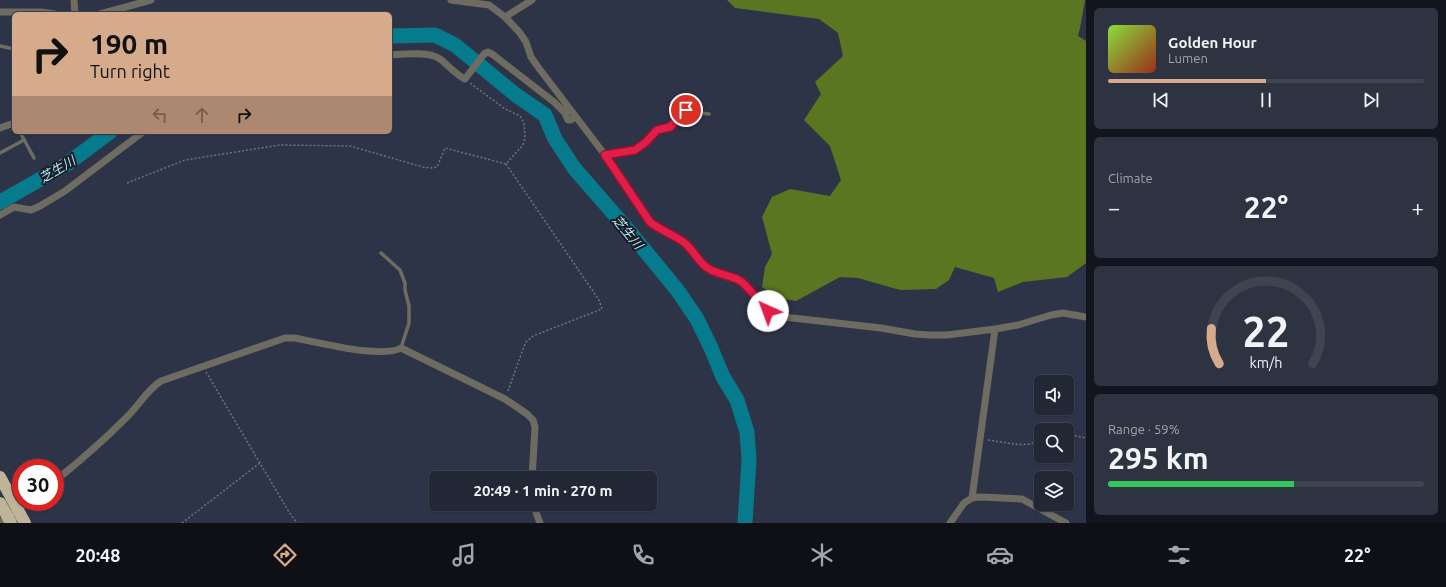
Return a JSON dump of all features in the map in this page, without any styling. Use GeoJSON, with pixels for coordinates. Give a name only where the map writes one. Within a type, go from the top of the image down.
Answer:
{"type":"FeatureCollection","features":[{"type":"Feature","properties":{"kind":"highway"},"geometry":{"type":"LineString","coordinates":[[0,476],[9,518]]}},
{"type":"Feature","properties":{"kind":"highway"},"geometry":{"type":"LineString","coordinates":[[0,503],[9,518],[25,523]]}},
{"type":"Feature","properties":{"kind":"street"},"geometry":{"type":"LineString","coordinates":[[74,0],[75,12]]}},
{"type":"Feature","properties":{"kind":"street"},"geometry":{"type":"LineString","coordinates":[[107,12],[151,0]]}},
{"type":"Feature","properties":{"kind":"street"},"geometry":{"type":"LineString","coordinates":[[451,0],[489,5],[505,17],[520,32],[526,42],[531,57],[605,155],[650,222],[659,229],[682,241],[707,268],[717,274],[740,280],[744,283],[759,302],[775,316],[881,328],[915,334],[947,335],[1018,325],[1063,313],[1086,317]]}},
{"type":"Feature","properties":{"kind":"street"},"geometry":{"type":"LineString","coordinates":[[505,17],[532,0]]}},
{"type":"Feature","properties":{"kind":"street"},"geometry":{"type":"LineString","coordinates":[[0,12],[12,12]]}},
{"type":"Feature","properties":{"kind":"street"},"geometry":{"type":"LineString","coordinates":[[392,55],[421,54],[438,57],[460,76],[467,76],[484,54],[488,52],[554,102],[565,113],[568,120],[571,120],[575,116]]}},
{"type":"Feature","properties":{"kind":"street"},"geometry":{"type":"LineString","coordinates":[[0,128],[12,124]]}},
{"type":"Feature","properties":{"kind":"street"},"geometry":{"type":"LineString","coordinates":[[0,215],[14,207],[31,210],[40,206],[65,191],[140,134]]}},
{"type":"Feature","properties":{"kind":"street"},"geometry":{"type":"LineString","coordinates":[[972,498],[995,329]]}},
{"type":"Feature","properties":{"kind":"street"},"geometry":{"type":"LineString","coordinates":[[64,474],[104,441],[138,406],[153,386],[161,381],[284,338],[294,338],[367,351],[395,352],[401,348],[505,399],[527,414],[535,427],[532,471]]}},
{"type":"Feature","properties":{"kind":"street"},"geometry":{"type":"LineString","coordinates":[[950,523],[964,503],[972,498],[980,497],[1022,499],[1066,523]]}},
{"type":"Feature","properties":{"kind":"street"},"geometry":{"type":"LineString","coordinates":[[9,518],[17,511]]}},
{"type":"Feature","properties":{"kind":"street"},"geometry":{"type":"LineString","coordinates":[[535,511],[540,523]]}},
{"type":"Feature","properties":{"kind":"lane"},"geometry":{"type":"LineString","coordinates":[[0,46],[12,49]]}},
{"type":"Feature","properties":{"kind":"lane"},"geometry":{"type":"LineString","coordinates":[[605,155],[635,150],[646,142],[657,130],[670,127],[686,110],[710,114]]}},
{"type":"Feature","properties":{"kind":"lane"},"geometry":{"type":"LineString","coordinates":[[21,134],[34,158]]}},
{"type":"Feature","properties":{"kind":"lane"},"geometry":{"type":"LineString","coordinates":[[0,153],[24,140]]}},
{"type":"Feature","properties":{"kind":"lane"},"geometry":{"type":"LineString","coordinates":[[381,252],[400,270],[405,283],[409,306],[409,323],[401,348]]}},
{"type":"Feature","properties":{"kind":"path"},"geometry":{"type":"LineString","coordinates":[[467,76],[505,109],[520,116],[524,123],[523,145],[506,164]]}},
{"type":"Feature","properties":{"kind":"path"},"geometry":{"type":"LineString","coordinates":[[127,184],[184,160],[280,145],[350,146],[423,167],[432,168],[437,166],[445,148],[506,164],[599,300],[602,309],[533,336],[526,342],[505,399]]}},
{"type":"Feature","properties":{"kind":"path"},"geometry":{"type":"LineString","coordinates":[[202,366],[297,523]]}},
{"type":"Feature","properties":{"kind":"path"},"geometry":{"type":"LineString","coordinates":[[1074,435],[1086,438]]}},
{"type":"Feature","properties":{"kind":"path"},"geometry":{"type":"LineString","coordinates":[[980,439],[1026,446],[1034,444]]}},
{"type":"Feature","properties":{"kind":"path"},"geometry":{"type":"LineString","coordinates":[[182,523],[260,463]]}},
{"type":"Feature","properties":{"kind":"green space"},"geometry":{"type":"Polygon","coordinates":[[[727,0],[1085,0],[1078,36],[1086,41],[1086,263],[1067,277],[1023,282],[998,292],[994,278],[955,267],[949,280],[936,289],[900,290],[858,278],[840,277],[796,301],[777,298],[762,287],[765,267],[772,254],[762,217],[772,197],[790,189],[830,196],[841,180],[830,146],[804,120],[821,94],[815,82],[843,56],[838,33],[819,19],[735,8],[727,0]]]}},
{"type":"Feature","properties":{"kind":"water"},"geometry":{"type":"Polygon","coordinates":[[[30,187],[12,203],[0,210],[0,201],[30,187]]]}},
{"type":"Feature","properties":{"kind":"waterway","name":"芝生川"},"geometry":{"type":"LineString","coordinates":[[392,36],[435,35],[455,45],[516,95],[545,115],[555,139],[574,168],[628,230],[678,291],[697,319],[723,377],[737,400],[747,432],[749,460],[745,523]]}},
{"type":"Feature","properties":{"kind":"waterway","name":"芝生川"},"geometry":{"type":"LineString","coordinates":[[0,202],[67,164],[107,134]]}},
{"type":"Feature","properties":{"kind":"route"},"geometry":{"type":"LineString","coordinates":[[686,110],[670,127],[657,130],[650,135],[646,142],[635,150],[605,155],[650,222],[659,229],[682,241],[707,268],[717,274],[740,280],[744,283],[768,311]]}}]}
